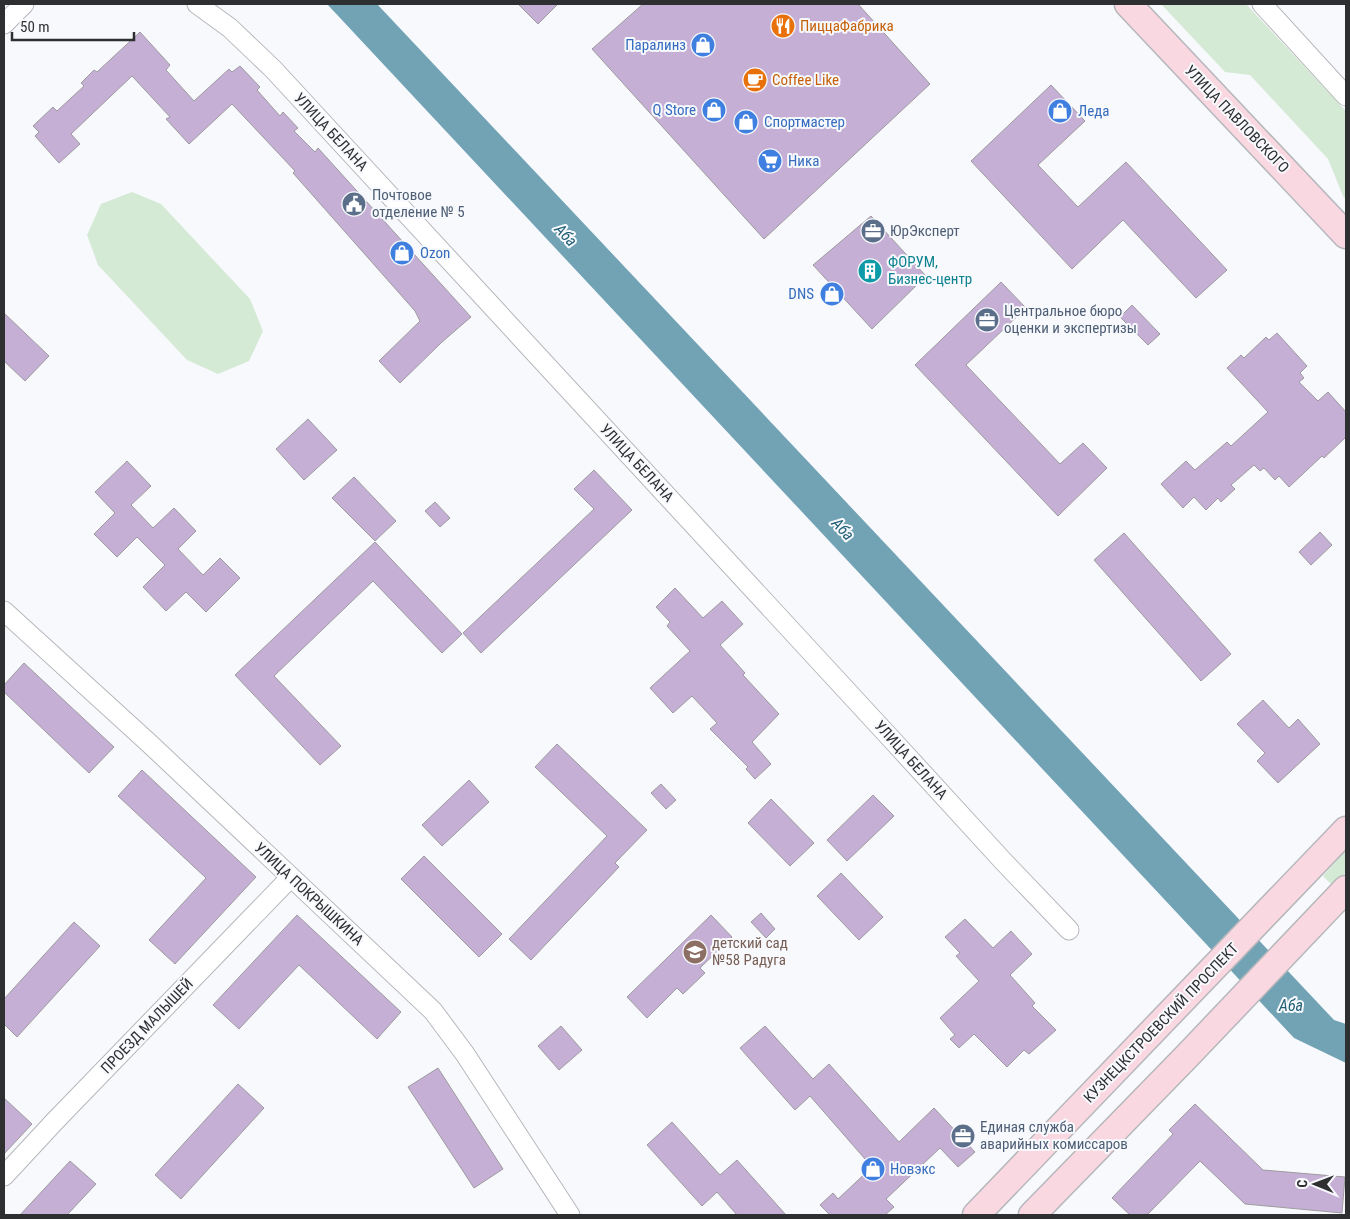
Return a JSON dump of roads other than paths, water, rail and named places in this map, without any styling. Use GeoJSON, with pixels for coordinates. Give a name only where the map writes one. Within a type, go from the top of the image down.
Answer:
{"type":"FeatureCollection","features":[{"type":"Feature","properties":{"kind":"main road","name":"УЛИЦА ПАВЛОВСКОГО"},"geometry":{"type":"LineString","coordinates":[[1128,4],[1346,235]]}},
{"type":"Feature","properties":{"kind":"main road","name":"КУЗНЕЦКСТРОЕВСКИЙ ПРОСПЕКТ"},"geometry":{"type":"LineString","coordinates":[[976,1215],[1346,830]]}},
{"type":"Feature","properties":{"kind":"main road"},"geometry":{"type":"LineString","coordinates":[[1032,1215],[1346,889]]}},
{"type":"Feature","properties":{"kind":"street"},"geometry":{"type":"LineString","coordinates":[[4,24],[24,4]]}},
{"type":"Feature","properties":{"kind":"street","name":"УЛИЦА БЕЛАНА"},"geometry":{"type":"LineString","coordinates":[[197,4],[230,28],[273,69],[1003,861],[1069,930]]}},
{"type":"Feature","properties":{"kind":"street"},"geometry":{"type":"LineString","coordinates":[[1262,4],[1346,96]]}},
{"type":"Feature","properties":{"kind":"street","name":"УЛИЦА ПОКРЫШКИНА"},"geometry":{"type":"LineString","coordinates":[[4,611],[150,744],[433,1011],[465,1054],[570,1215]]}},
{"type":"Feature","properties":{"kind":"street","name":"ПРОЕЗД МАЛЫШЕЙ"},"geometry":{"type":"LineString","coordinates":[[4,1176],[54,1121],[291,877]]}},
{"type":"Feature","properties":{"kind":"water","name":"Аба"},"geometry":{"type":"Polygon","coordinates":[[[327,4],[377,4],[1334,1020],[1346,1024],[1346,1063],[1294,1038],[327,4]]]}},
{"type":"Feature","properties":{"kind":"place","name":"ПиццаФабрика"},"geometry":{"type":"Point","coordinates":[783,26]}},
{"type":"Feature","properties":{"kind":"place","name":"Паралинз"},"geometry":{"type":"Point","coordinates":[703,45]}},
{"type":"Feature","properties":{"kind":"place","name":"Coffee Like"},"geometry":{"type":"Point","coordinates":[755,80]}},
{"type":"Feature","properties":{"kind":"place","name":"Q Store"},"geometry":{"type":"Point","coordinates":[714,110]}},
{"type":"Feature","properties":{"kind":"place","name":"Леда"},"geometry":{"type":"Point","coordinates":[1060,111]}},
{"type":"Feature","properties":{"kind":"place","name":"Спортмастер"},"geometry":{"type":"Point","coordinates":[746,122]}},
{"type":"Feature","properties":{"kind":"place","name":"Ника"},"geometry":{"type":"Point","coordinates":[770,161]}},
{"type":"Feature","properties":{"kind":"place","name":"Почтовое отделение № 5"},"geometry":{"type":"Point","coordinates":[354,204]}},
{"type":"Feature","properties":{"kind":"place","name":"ЮрЭксперт"},"geometry":{"type":"Point","coordinates":[873,231]}},
{"type":"Feature","properties":{"kind":"place","name":"Ozon"},"geometry":{"type":"Point","coordinates":[402,253]}},
{"type":"Feature","properties":{"kind":"place","name":"ФОРУМ, Бизнес-центр"},"geometry":{"type":"Point","coordinates":[870,271]}},
{"type":"Feature","properties":{"kind":"place","name":"DNS"},"geometry":{"type":"Point","coordinates":[832,294]}},
{"type":"Feature","properties":{"kind":"place","name":"Центральное бюро оценки и экспертизы"},"geometry":{"type":"Point","coordinates":[987,320]}},
{"type":"Feature","properties":{"kind":"place","name":"детский сад №58 Радуга"},"geometry":{"type":"Point","coordinates":[695,952]}},
{"type":"Feature","properties":{"kind":"place","name":"Единая служба аварийных комиссаров"},"geometry":{"type":"Point","coordinates":[963,1136]}},
{"type":"Feature","properties":{"kind":"place","name":"Новэкс"},"geometry":{"type":"Point","coordinates":[873,1169]}}]}
